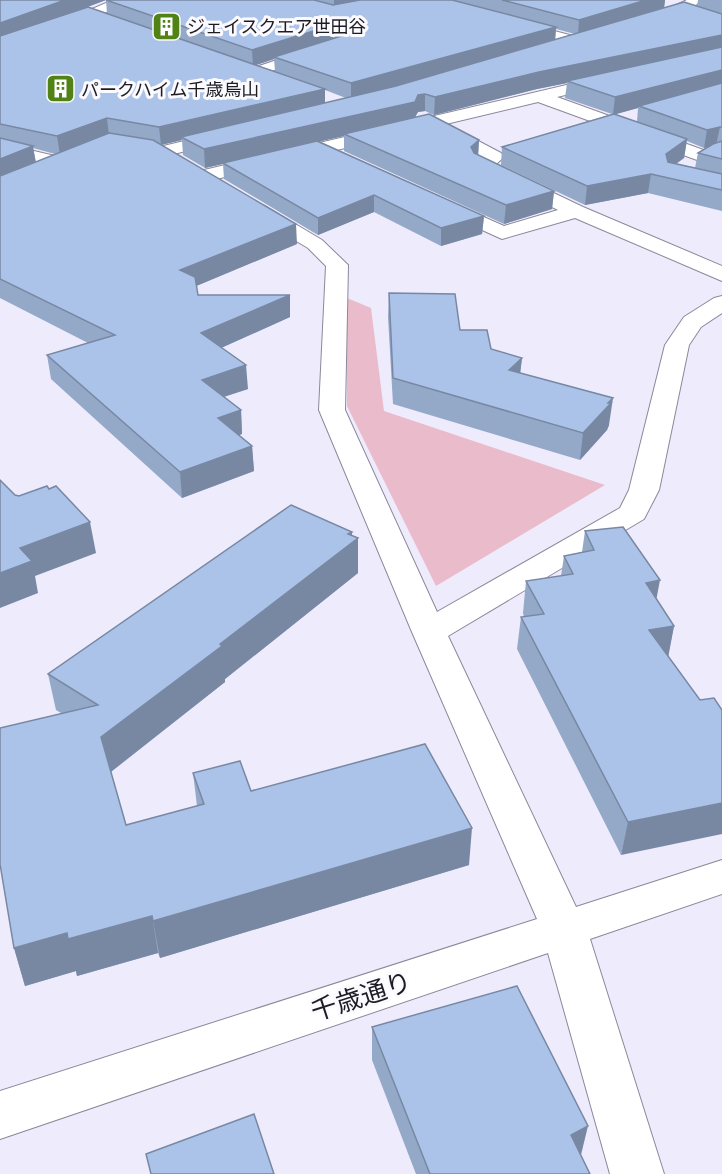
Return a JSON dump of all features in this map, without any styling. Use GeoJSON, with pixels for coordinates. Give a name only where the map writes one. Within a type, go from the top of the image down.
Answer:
{"type":"FeatureCollection","features":[{"type":"Feature","properties":{"kind":"street"},"geometry":{"type":"LineString","coordinates":[[0,46],[90,15],[124,0]]}},
{"type":"Feature","properties":{"kind":"street"},"geometry":{"type":"LineString","coordinates":[[631,26],[682,9],[696,0]]}},
{"type":"Feature","properties":{"kind":"street"},"geometry":{"type":"LineString","coordinates":[[664,3],[701,16]]}},
{"type":"Feature","properties":{"kind":"street"},"geometry":{"type":"LineString","coordinates":[[90,15],[111,23]]}},
{"type":"Feature","properties":{"kind":"street"},"geometry":{"type":"LineString","coordinates":[[500,20],[586,40],[553,50],[575,57]]}},
{"type":"Feature","properties":{"kind":"street"},"geometry":{"type":"LineString","coordinates":[[273,80],[247,71],[328,48]]}},
{"type":"Feature","properties":{"kind":"street"},"geometry":{"type":"LineString","coordinates":[[204,176],[540,97],[621,74],[598,64]]}},
{"type":"Feature","properties":{"kind":"street"},"geometry":{"type":"LineString","coordinates":[[510,87],[702,156]]}},
{"type":"Feature","properties":{"kind":"street"},"geometry":{"type":"LineString","coordinates":[[406,108],[432,123],[503,155],[481,165],[576,211],[722,274]]}},
{"type":"Feature","properties":{"kind":"street"},"geometry":{"type":"LineString","coordinates":[[591,130],[635,117]]}},
{"type":"Feature","properties":{"kind":"street"},"geometry":{"type":"LineString","coordinates":[[237,134],[150,150],[204,176],[315,244],[337,265],[332,410],[429,632],[564,929],[637,1174]]}},
{"type":"Feature","properties":{"kind":"street"},"geometry":{"type":"LineString","coordinates":[[0,148],[61,163]]}},
{"type":"Feature","properties":{"kind":"street"},"geometry":{"type":"LineString","coordinates":[[321,148],[353,164]]}},
{"type":"Feature","properties":{"kind":"street"},"geometry":{"type":"LineString","coordinates":[[683,168],[702,156],[722,151]]}},
{"type":"Feature","properties":{"kind":"street"},"geometry":{"type":"LineString","coordinates":[[31,176],[80,155]]}},
{"type":"Feature","properties":{"kind":"street"},"geometry":{"type":"LineString","coordinates":[[428,198],[502,233],[576,211]]}},
{"type":"Feature","properties":{"kind":"street"},"geometry":{"type":"LineString","coordinates":[[429,632],[633,513],[644,490],[677,345],[692,322],[722,303]]}},
{"type":"Feature","properties":{"kind":"street","name":"千歳通り"},"geometry":{"type":"LineString","coordinates":[[0,1115],[722,877]]}},
{"type":"Feature","properties":{"kind":"shaded area"},"geometry":{"type":"Polygon","coordinates":[[[347,298],[371,308],[384,411],[605,485],[436,586],[347,406],[347,298]]]}},
{"type":"Feature","properties":{"kind":"building"},"geometry":{"type":"Polygon","coordinates":[[[0,0],[65,0],[0,23],[0,0]]]}},
{"type":"Feature","properties":{"kind":"building"},"geometry":{"type":"Polygon","coordinates":[[[106,0],[314,0],[333,5],[360,0],[452,0],[556,27],[351,83],[274,57],[345,35],[348,29],[344,25],[333,25],[252,50],[106,0]]]}},
{"type":"Feature","properties":{"kind":"building"},"geometry":{"type":"Polygon","coordinates":[[[502,0],[646,0],[579,20],[502,0]]]}},
{"type":"Feature","properties":{"kind":"building"},"geometry":{"type":"Polygon","coordinates":[[[684,2],[722,14],[722,35],[539,72],[435,97],[425,94],[418,95],[415,102],[204,149],[181,137],[396,86],[684,2]]]}},
{"type":"Feature","properties":{"kind":"building"},"geometry":{"type":"Polygon","coordinates":[[[88,7],[325,89],[159,127],[107,118],[57,136],[0,124],[0,36],[88,7]]]}},
{"type":"Feature","properties":{"kind":"building"},"geometry":{"type":"Polygon","coordinates":[[[722,47],[722,70],[615,97],[567,81],[722,47]]]}},
{"type":"Feature","properties":{"kind":"building"},"geometry":{"type":"Polygon","coordinates":[[[722,83],[722,127],[707,130],[639,106],[722,83]]]}},
{"type":"Feature","properties":{"kind":"building"},"geometry":{"type":"Polygon","coordinates":[[[429,114],[479,140],[471,147],[474,153],[554,191],[506,205],[344,134],[429,114]]]}},
{"type":"Feature","properties":{"kind":"building"},"geometry":{"type":"Polygon","coordinates":[[[614,114],[687,139],[666,154],[668,162],[722,174],[722,190],[651,174],[587,186],[502,147],[614,114]]]}},
{"type":"Feature","properties":{"kind":"building"},"geometry":{"type":"Polygon","coordinates":[[[109,133],[153,140],[296,224],[180,270],[195,277],[198,295],[290,295],[201,333],[246,365],[202,380],[241,410],[218,418],[252,446],[180,472],[47,355],[115,335],[0,279],[0,176],[109,133]]]}},
{"type":"Feature","properties":{"kind":"building"},"geometry":{"type":"Polygon","coordinates":[[[0,138],[33,146],[0,159],[0,138]]]}},
{"type":"Feature","properties":{"kind":"building"},"geometry":{"type":"Polygon","coordinates":[[[317,141],[484,216],[441,228],[374,195],[318,218],[223,163],[317,141]]]}},
{"type":"Feature","properties":{"kind":"building"},"geometry":{"type":"Polygon","coordinates":[[[722,141],[722,159],[698,153],[713,144],[722,141]]]}},
{"type":"Feature","properties":{"kind":"building"},"geometry":{"type":"Polygon","coordinates":[[[389,293],[455,294],[460,330],[487,330],[491,349],[522,358],[509,370],[613,398],[608,403],[611,403],[583,433],[393,378],[389,293]]]}},
{"type":"Feature","properties":{"kind":"building"},"geometry":{"type":"Polygon","coordinates":[[[0,480],[15,495],[19,496],[47,486],[49,489],[56,486],[90,522],[20,548],[32,561],[0,573],[0,480]]]}},
{"type":"Feature","properties":{"kind":"building"},"geometry":{"type":"Polygon","coordinates":[[[291,505],[352,532],[348,534],[358,538],[220,644],[222,646],[101,737],[126,825],[204,804],[193,773],[240,761],[251,791],[425,744],[472,828],[153,921],[152,916],[68,939],[67,933],[14,948],[0,864],[0,728],[98,705],[48,674],[291,505]]]}},
{"type":"Feature","properties":{"kind":"building"},"geometry":{"type":"Polygon","coordinates":[[[623,527],[660,580],[646,583],[674,626],[649,630],[700,700],[714,698],[722,710],[722,803],[628,822],[521,617],[544,614],[526,581],[573,574],[564,556],[594,550],[585,531],[623,527]]]}},
{"type":"Feature","properties":{"kind":"building"},"geometry":{"type":"Polygon","coordinates":[[[517,986],[588,1126],[571,1135],[590,1174],[430,1174],[372,1027],[517,986]]]}},
{"type":"Feature","properties":{"kind":"building"},"geometry":{"type":"Polygon","coordinates":[[[254,1114],[274,1174],[151,1174],[146,1154],[254,1114]]]}},
{"type":"Feature","properties":{"kind":"place","name":"ジェイスクエア世田谷"},"geometry":{"type":"Point","coordinates":[166,26]}},
{"type":"Feature","properties":{"kind":"place","name":"パークハイム千歳烏山"},"geometry":{"type":"Point","coordinates":[60,89]}}]}
